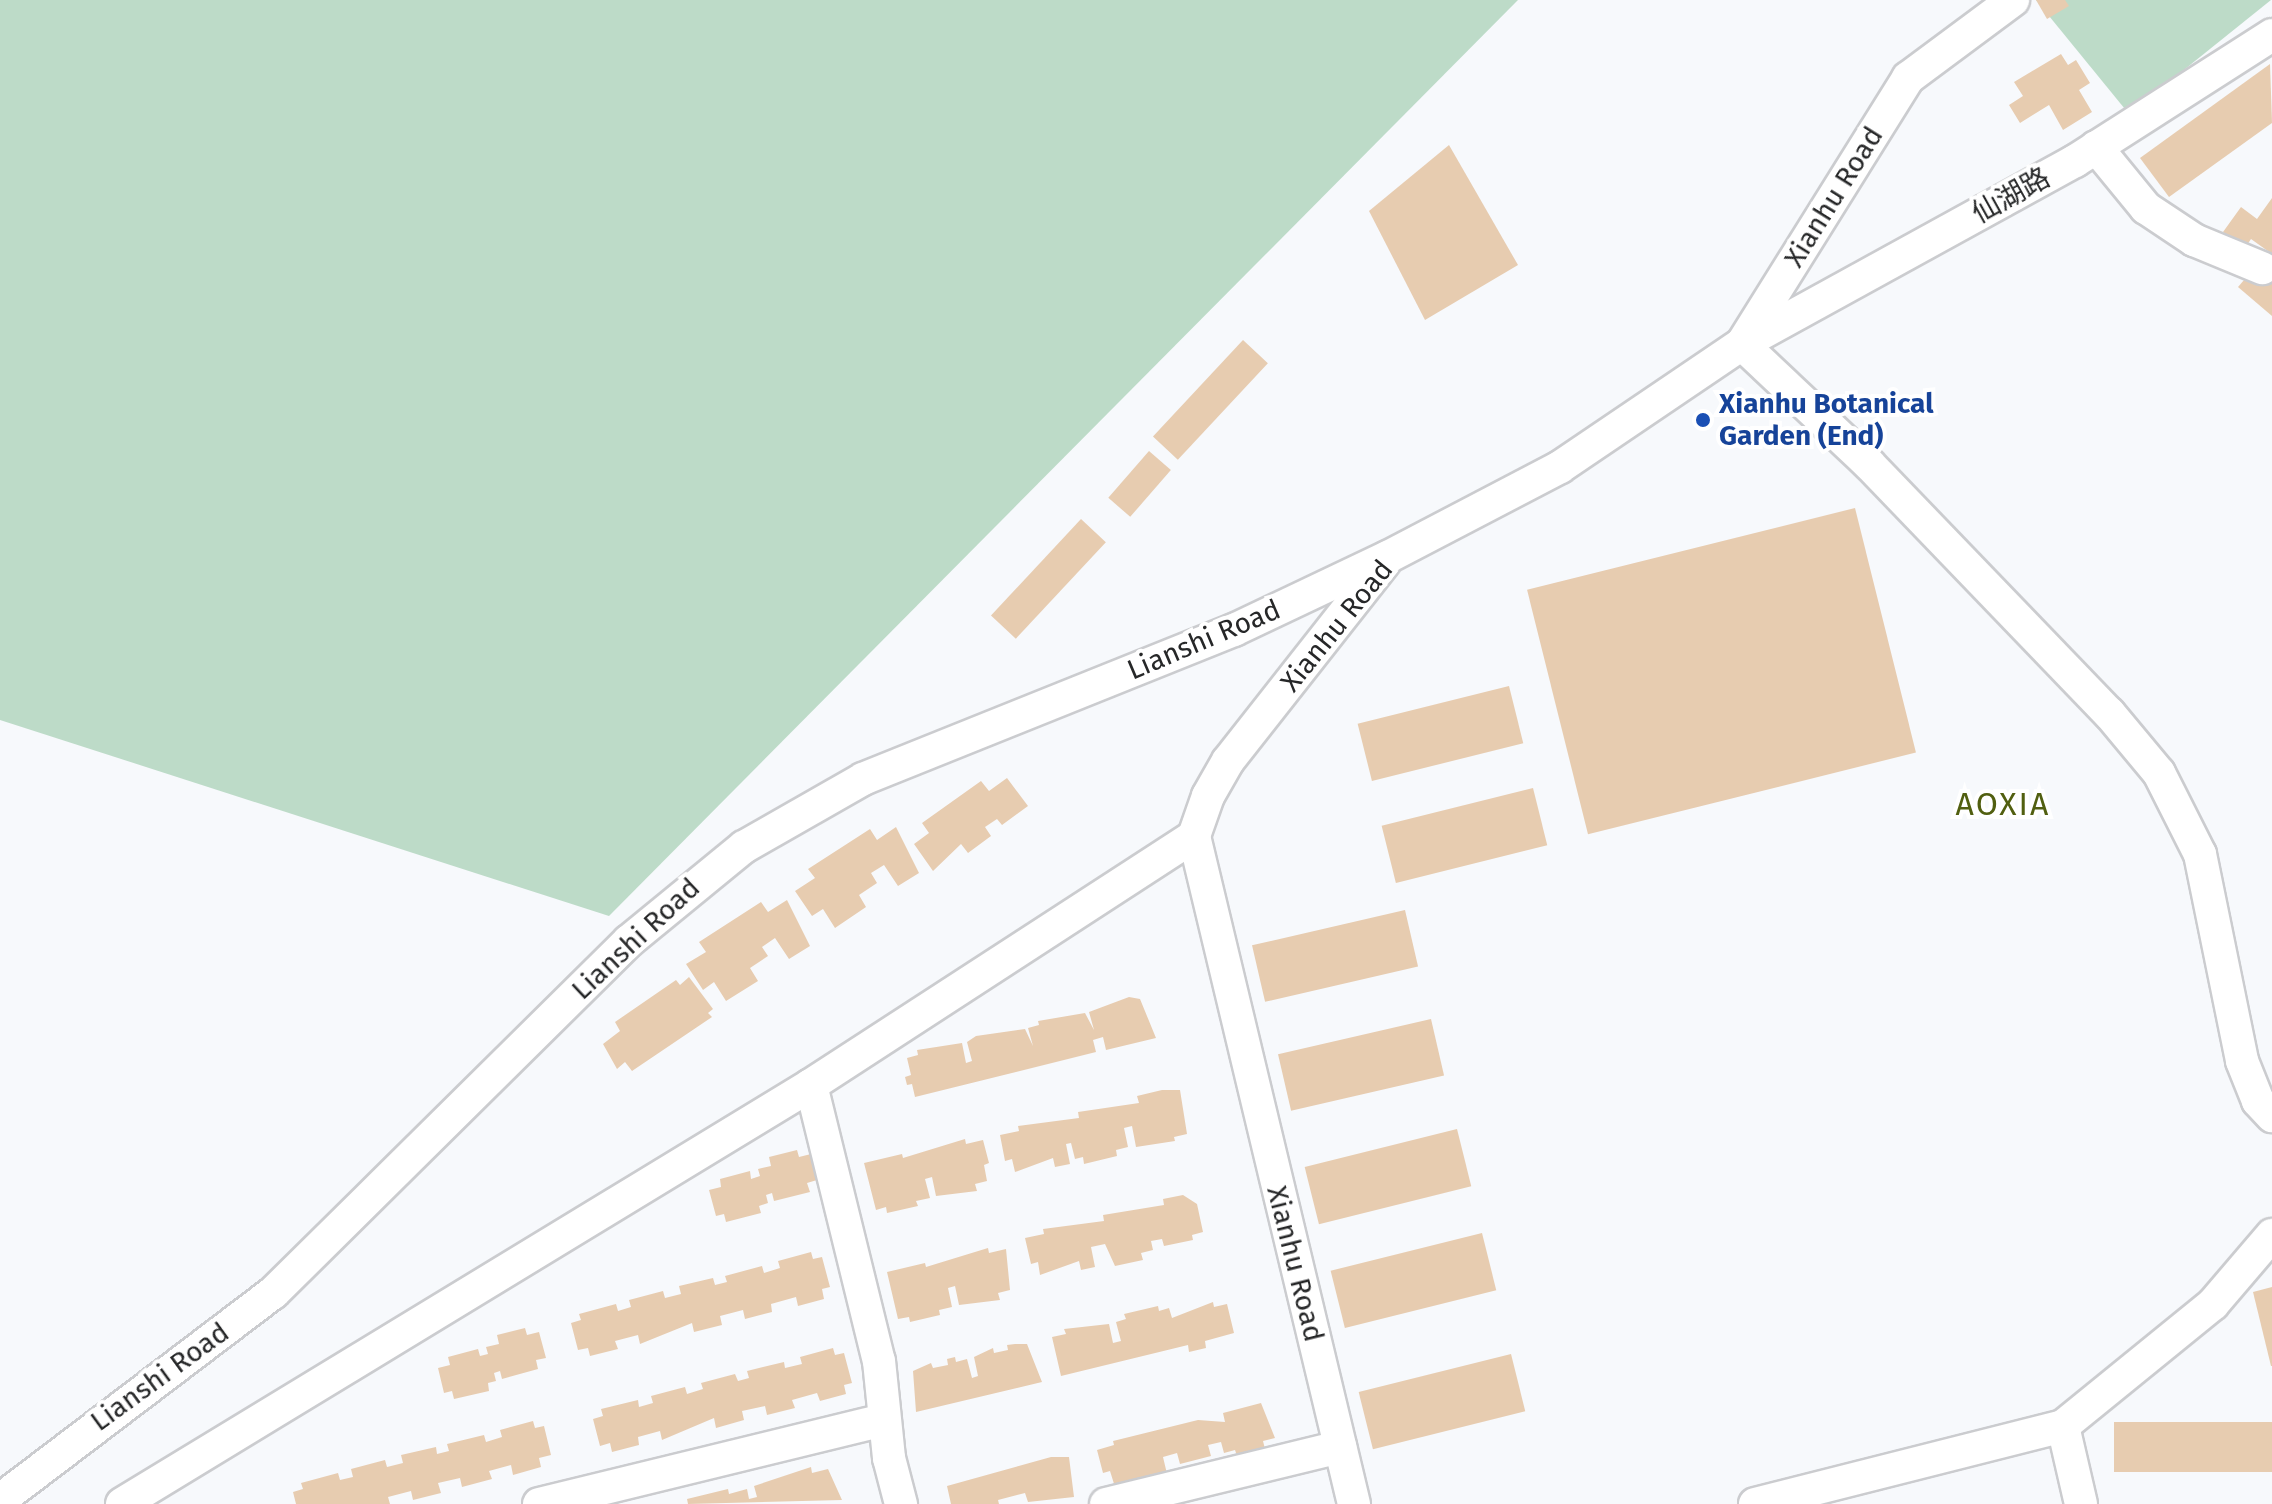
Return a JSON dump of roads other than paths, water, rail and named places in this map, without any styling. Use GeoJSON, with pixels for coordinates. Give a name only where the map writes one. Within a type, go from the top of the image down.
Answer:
{"type":"FeatureCollection","features":[{"type":"Feature","properties":{"kind":"street","name":"Xianhu Road"},"geometry":{"type":"LineString","coordinates":[[1354,1504],[1194,836],[1208,796],[1228,761],[1388,557],[1560,467],[1742,344],[1908,78],[2013,0]]}},
{"type":"Feature","properties":{"kind":"street","name":"仙湖路"},"geometry":{"type":"LineString","coordinates":[[1742,344],[2096,147],[2272,35]]}},
{"type":"Feature","properties":{"kind":"street"},"geometry":{"type":"LineString","coordinates":[[2096,147],[2146,208],[2194,240],[2262,268]]}},
{"type":"Feature","properties":{"kind":"street"},"geometry":{"type":"LineString","coordinates":[[1742,344],[1869,464],[2109,713],[2159,773],[2200,854],[2242,1061],[2258,1101],[2272,1116]]}},
{"type":"Feature","properties":{"kind":"street","name":"Lianshi Road"},"geometry":{"type":"LineString","coordinates":[[0,1500],[273,1293],[629,941],[744,847],[863,779],[1234,630],[1388,557]]}},
{"type":"Feature","properties":{"kind":"street"},"geometry":{"type":"LineString","coordinates":[[122,1504],[811,1085],[1194,836]]}},
{"type":"Feature","properties":{"kind":"street"},"geometry":{"type":"LineString","coordinates":[[811,1085],[879,1361],[884,1420],[901,1504]]}},
{"type":"Feature","properties":{"kind":"street"},"geometry":{"type":"LineString","coordinates":[[1755,1504],[2063,1426],[2213,1304],[2272,1235]]}},
{"type":"Feature","properties":{"kind":"street"},"geometry":{"type":"LineString","coordinates":[[539,1504],[884,1420]]}},
{"type":"Feature","properties":{"kind":"street"},"geometry":{"type":"LineString","coordinates":[[2063,1426],[2081,1504]]}},
{"type":"Feature","properties":{"kind":"street"},"geometry":{"type":"LineString","coordinates":[[1106,1504],[1340,1447]]}},
{"type":"Feature","properties":{"kind":"place","name":"Xianhu Botanical Garden (End)"},"geometry":{"type":"Point","coordinates":[1703,420]}},
{"type":"Feature","properties":{"kind":"district","name":"AOXIA"},"geometry":{"type":"Point","coordinates":[2003,804]}}]}
